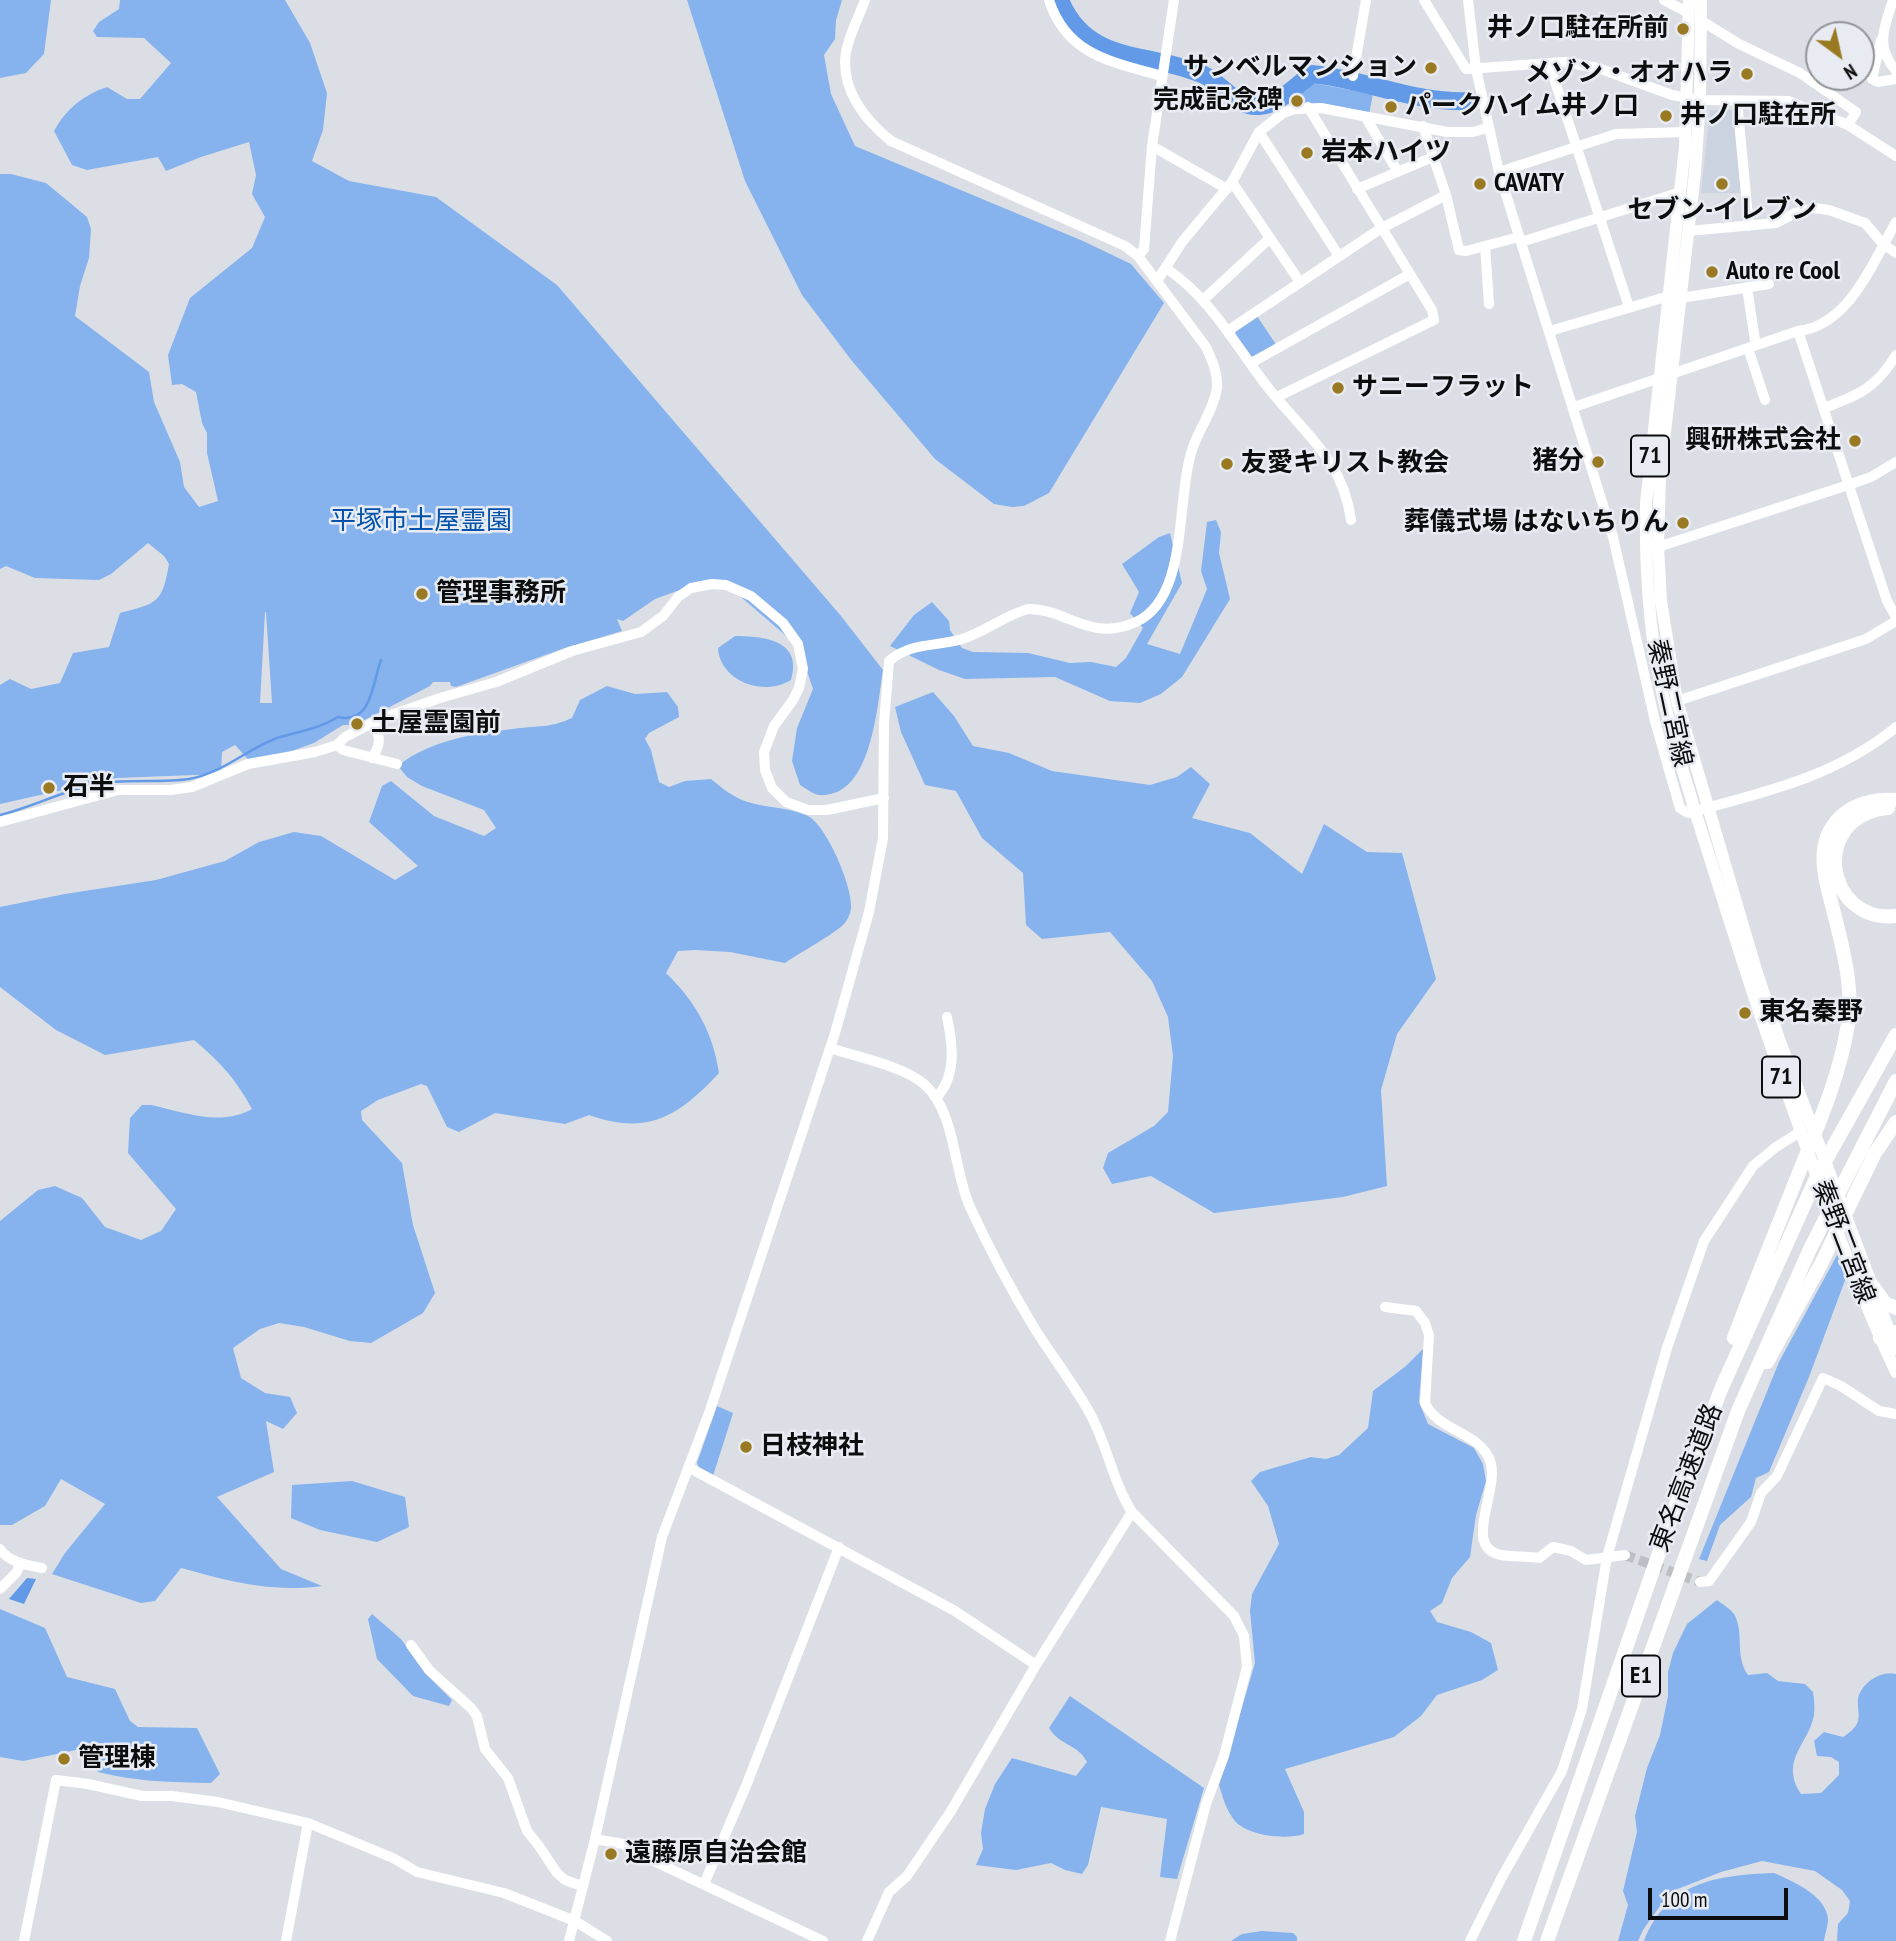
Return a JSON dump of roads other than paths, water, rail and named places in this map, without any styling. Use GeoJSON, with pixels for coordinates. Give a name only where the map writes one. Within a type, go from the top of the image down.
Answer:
{"type":"FeatureCollection","features":[{"type":"Feature","properties":{"kind":"highway"},"geometry":{"type":"LineString","coordinates":[[1675,1507],[1720,1375],[1825,1109],[1838,1069],[1850,1002],[1846,968],[1826,875],[1826,840],[1833,825],[1850,808],[1867,801],[1896,800]]}},
{"type":"Feature","properties":{"kind":"highway"},"geometry":{"type":"LineString","coordinates":[[1896,808],[1874,809],[1854,819],[1839,837],[1834,860],[1839,885],[1852,901],[1870,913],[1896,916]]}},
{"type":"Feature","properties":{"kind":"highway","name":"東名高速道路"},"geometry":{"type":"LineString","coordinates":[[1524,1941],[1675,1507],[1722,1387],[1798,1217],[1846,1123],[1896,1035]]}},
{"type":"Feature","properties":{"kind":"highway","name":"東名高速道路"},"geometry":{"type":"LineString","coordinates":[[1547,1941],[1714,1471],[1738,1411],[1810,1249],[1896,1081]]}},
{"type":"Feature","properties":{"kind":"highway"},"geometry":{"type":"LineString","coordinates":[[1738,1411],[1792,1320],[1875,1153],[1896,1122]]}},
{"type":"Feature","properties":{"kind":"highway"},"geometry":{"type":"LineString","coordinates":[[1872,1284],[1885,1303],[1896,1308]]}},
{"type":"Feature","properties":{"kind":"main road","name":"秦野二宮線"},"geometry":{"type":"LineString","coordinates":[[1675,297],[1688,231],[1694,99],[1702,22],[1701,0]]}},
{"type":"Feature","properties":{"kind":"main road","name":"秦野二宮線"},"geometry":{"type":"LineString","coordinates":[[1689,7],[1694,99],[1686,132],[1675,297],[1666,376],[1646,503],[1649,602],[1664,699],[1775,1027],[1896,1349]]}},
{"type":"Feature","properties":{"kind":"main road","name":"秦野二宮線"},"geometry":{"type":"LineString","coordinates":[[1666,376],[1658,547],[1661,601],[1677,701],[1701,810],[1745,973],[1800,1132],[1891,1333],[1896,1372]]}},
{"type":"Feature","properties":{"kind":"street"},"geometry":{"type":"LineString","coordinates":[[569,1941],[595,1839],[662,1537],[690,1468],[830,1048],[869,912],[883,838],[886,684],[889,661],[900,651],[964,639],[1028,609],[1039,609],[1091,628],[1122,626],[1148,615],[1165,595],[1174,570],[1184,489],[1193,447],[1217,390],[1217,377],[1206,348],[1138,256],[1125,246],[891,141],[873,127],[853,97],[847,76],[846,53],[864,0]]}},
{"type":"Feature","properties":{"kind":"street"},"geometry":{"type":"LineString","coordinates":[[1049,0],[1062,27],[1085,50],[1100,58],[1162,76]]}},
{"type":"Feature","properties":{"kind":"street"},"geometry":{"type":"LineString","coordinates":[[1138,256],[1144,248],[1152,146],[1174,0]]}},
{"type":"Feature","properties":{"kind":"street"},"geometry":{"type":"LineString","coordinates":[[1353,76],[1366,0]]}},
{"type":"Feature","properties":{"kind":"street"},"geometry":{"type":"LineString","coordinates":[[1424,0],[1466,69],[1565,62],[1598,68],[1672,95],[1694,99],[1788,101],[1848,125],[1896,156]]}},
{"type":"Feature","properties":{"kind":"street"},"geometry":{"type":"LineString","coordinates":[[1468,0],[1476,69],[1487,128],[1613,537],[1655,721],[1674,792],[1683,812],[1701,810],[1829,770],[1852,759],[1896,727]]}},
{"type":"Feature","properties":{"kind":"street"},"geometry":{"type":"LineString","coordinates":[[1664,0],[1689,7]]}},
{"type":"Feature","properties":{"kind":"street"},"geometry":{"type":"LineString","coordinates":[[1893,0],[1872,79],[1878,82],[1896,79]]}},
{"type":"Feature","properties":{"kind":"street"},"geometry":{"type":"LineString","coordinates":[[1702,22],[1738,44],[1800,73],[1856,112],[1848,125]]}},
{"type":"Feature","properties":{"kind":"street"},"geometry":{"type":"LineString","coordinates":[[1882,34],[1885,55],[1896,71]]}},
{"type":"Feature","properties":{"kind":"street"},"geometry":{"type":"LineString","coordinates":[[1549,63],[1629,307]]}},
{"type":"Feature","properties":{"kind":"street"},"geometry":{"type":"LineString","coordinates":[[1737,101],[1749,226]]}},
{"type":"Feature","properties":{"kind":"street"},"geometry":{"type":"LineString","coordinates":[[1157,281],[1182,242],[1230,186],[1259,132],[1283,113],[1308,107],[1461,132],[1487,128]]}},
{"type":"Feature","properties":{"kind":"street"},"geometry":{"type":"LineString","coordinates":[[1277,397],[1434,320],[1432,310],[1380,229],[1308,107]]}},
{"type":"Feature","properties":{"kind":"street"},"geometry":{"type":"LineString","coordinates":[[1366,118],[1398,172]]}},
{"type":"Feature","properties":{"kind":"street"},"geometry":{"type":"LineString","coordinates":[[1423,126],[1446,195],[1459,250],[1466,251],[1520,239],[1681,192]]}},
{"type":"Feature","properties":{"kind":"street"},"geometry":{"type":"LineString","coordinates":[[1259,132],[1339,256]]}},
{"type":"Feature","properties":{"kind":"street"},"geometry":{"type":"LineString","coordinates":[[1499,172],[1616,134],[1686,132]]}},
{"type":"Feature","properties":{"kind":"street"},"geometry":{"type":"LineString","coordinates":[[1152,146],[1230,186],[1300,282]]}},
{"type":"Feature","properties":{"kind":"street"},"geometry":{"type":"LineString","coordinates":[[1357,189],[1433,157]]}},
{"type":"Feature","properties":{"kind":"street"},"geometry":{"type":"LineString","coordinates":[[1229,330],[1380,229],[1446,195]]}},
{"type":"Feature","properties":{"kind":"street"},"geometry":{"type":"LineString","coordinates":[[1688,231],[1776,223],[1795,213],[1814,208],[1829,210],[1866,223],[1883,244],[1896,253]]}},
{"type":"Feature","properties":{"kind":"street"},"geometry":{"type":"LineString","coordinates":[[1574,407],[1751,344],[1811,330],[1830,321],[1848,303],[1896,222]]}},
{"type":"Feature","properties":{"kind":"street"},"geometry":{"type":"LineString","coordinates":[[1203,300],[1270,238]]}},
{"type":"Feature","properties":{"kind":"street"},"geometry":{"type":"LineString","coordinates":[[1485,246],[1489,304]]}},
{"type":"Feature","properties":{"kind":"street"},"geometry":{"type":"LineString","coordinates":[[1166,268],[1186,282],[1229,330],[1272,393],[1332,464],[1350,505],[1352,520]]}},
{"type":"Feature","properties":{"kind":"street"},"geometry":{"type":"LineString","coordinates":[[1251,363],[1410,274]]}},
{"type":"Feature","properties":{"kind":"street"},"geometry":{"type":"LineString","coordinates":[[1550,331],[1629,307],[1675,297],[1769,284]]}},
{"type":"Feature","properties":{"kind":"street"},"geometry":{"type":"LineString","coordinates":[[1747,288],[1751,344],[1765,400]]}},
{"type":"Feature","properties":{"kind":"street"},"geometry":{"type":"LineString","coordinates":[[1677,701],[1866,639],[1896,619],[1887,601],[1798,331]]}},
{"type":"Feature","properties":{"kind":"street"},"geometry":{"type":"LineString","coordinates":[[1824,408],[1863,393],[1883,376],[1896,355]]}},
{"type":"Feature","properties":{"kind":"street"},"geometry":{"type":"LineString","coordinates":[[1658,547],[1871,477],[1896,462]]}},
{"type":"Feature","properties":{"kind":"street"},"geometry":{"type":"LineString","coordinates":[[0,822],[110,792],[192,787],[248,764],[315,752],[337,745],[345,737],[373,723],[440,698],[496,682],[572,651],[641,632],[654,624],[678,597],[691,588],[712,584],[742,590],[773,613],[792,634],[801,655],[803,669],[799,688],[774,726],[766,744],[765,770],[772,788],[786,802],[808,810],[827,810],[884,798]]}},
{"type":"Feature","properties":{"kind":"street"},"geometry":{"type":"LineString","coordinates":[[372,758],[379,748],[380,739],[373,723]]}},
{"type":"Feature","properties":{"kind":"street"},"geometry":{"type":"LineString","coordinates":[[337,745],[343,750],[397,764]]}},
{"type":"Feature","properties":{"kind":"street"},"geometry":{"type":"LineString","coordinates":[[936,1098],[946,1088],[952,1070],[947,1017]]}},
{"type":"Feature","properties":{"kind":"street"},"geometry":{"type":"LineString","coordinates":[[830,1048],[907,1073],[924,1084],[936,1098],[945,1114],[962,1188],[971,1209],[1034,1327],[1099,1430],[1124,1500],[1132,1512],[1234,1616],[1244,1636],[1247,1667],[1224,1756],[1206,1804],[1170,1941]]}},
{"type":"Feature","properties":{"kind":"street"},"geometry":{"type":"LineString","coordinates":[[1470,1941],[1515,1852],[1562,1771],[1576,1733],[1607,1557],[1667,1348],[1704,1241],[1753,1166],[1800,1132]]}},
{"type":"Feature","properties":{"kind":"street"},"geometry":{"type":"LineString","coordinates":[[1385,1307],[1416,1311],[1425,1323],[1429,1335],[1425,1403],[1437,1420],[1476,1442],[1489,1458],[1493,1478],[1482,1530],[1483,1541],[1489,1550],[1500,1555],[1539,1558],[1553,1547],[1571,1551],[1586,1560],[1625,1555]]}},
{"type":"Feature","properties":{"kind":"street"},"geometry":{"type":"LineString","coordinates":[[1700,1582],[1709,1581],[1751,1522],[1761,1493],[1777,1476],[1823,1378],[1841,1386],[1879,1411],[1896,1414]]}},
{"type":"Feature","properties":{"kind":"street"},"geometry":{"type":"LineString","coordinates":[[690,1468],[955,1611],[1036,1665]]}},
{"type":"Feature","properties":{"kind":"street"},"geometry":{"type":"LineString","coordinates":[[867,1941],[889,1892],[907,1876],[951,1811],[1036,1665],[1132,1512]]}},
{"type":"Feature","properties":{"kind":"street"},"geometry":{"type":"LineString","coordinates":[[704,1884],[746,1786],[839,1547]]}},
{"type":"Feature","properties":{"kind":"street"},"geometry":{"type":"LineString","coordinates":[[0,1549],[4,1555],[21,1563],[42,1568]]}},
{"type":"Feature","properties":{"kind":"street"},"geometry":{"type":"LineString","coordinates":[[0,1589],[16,1573],[21,1563]]}},
{"type":"Feature","properties":{"kind":"street"},"geometry":{"type":"LineString","coordinates":[[411,1646],[429,1670],[471,1707],[477,1716],[485,1749],[508,1778],[527,1831],[557,1873],[565,1880],[582,1886]]}},
{"type":"Feature","properties":{"kind":"street"},"geometry":{"type":"LineString","coordinates":[[24,1941],[56,1780],[142,1796],[172,1796],[218,1802],[308,1823],[393,1858],[417,1872],[503,1893],[575,1921],[607,1941]]}},
{"type":"Feature","properties":{"kind":"street"},"geometry":{"type":"LineString","coordinates":[[286,1941],[308,1823]]}},
{"type":"Feature","properties":{"kind":"street"},"geometry":{"type":"LineString","coordinates":[[595,1839],[623,1844],[823,1941]]}},
{"type":"Feature","properties":{"kind":"waterway"},"geometry":{"type":"LineString","coordinates":[[1060,0],[1072,21],[1086,36],[1103,46],[1204,75],[1236,99],[1251,106],[1273,102],[1312,74],[1430,99],[1470,101]]}},
{"type":"Feature","properties":{"kind":"waterway"},"geometry":{"type":"LineString","coordinates":[[0,815],[90,785],[178,780],[201,776],[277,738],[315,728],[338,717],[358,715],[369,700],[381,660]]}},
{"type":"Feature","properties":{"kind":"tunnel"},"geometry":{"type":"LineString","coordinates":[[1625,1555],[1700,1582]]}},
{"type":"Feature","properties":{"kind":"place","name":"井ノ口駐在所前"},"geometry":{"type":"Point","coordinates":[1683,29]}},
{"type":"Feature","properties":{"kind":"place","name":"サンベルマンション"},"geometry":{"type":"Point","coordinates":[1431,68]}},
{"type":"Feature","properties":{"kind":"place","name":"メゾン・オオハラ"},"geometry":{"type":"Point","coordinates":[1747,74]}},
{"type":"Feature","properties":{"kind":"place","name":"完成記念碑"},"geometry":{"type":"Point","coordinates":[1297,101]}},
{"type":"Feature","properties":{"kind":"place","name":"パークハイム井ノ口"},"geometry":{"type":"Point","coordinates":[1391,107]}},
{"type":"Feature","properties":{"kind":"place","name":"井ノ口駐在所"},"geometry":{"type":"Point","coordinates":[1666,116]}},
{"type":"Feature","properties":{"kind":"place","name":"岩本ハイツ"},"geometry":{"type":"Point","coordinates":[1307,153]}},
{"type":"Feature","properties":{"kind":"place","name":"CAVATY"},"geometry":{"type":"Point","coordinates":[1480,184]}},
{"type":"Feature","properties":{"kind":"place","name":"セブン-イレブン"},"geometry":{"type":"Point","coordinates":[1722,184]}},
{"type":"Feature","properties":{"kind":"place","name":"Auto re Cool"},"geometry":{"type":"Point","coordinates":[1712,272]}},
{"type":"Feature","properties":{"kind":"place","name":"サニーフラット"},"geometry":{"type":"Point","coordinates":[1338,388]}},
{"type":"Feature","properties":{"kind":"place","name":"興研株式会社"},"geometry":{"type":"Point","coordinates":[1855,441]}},
{"type":"Feature","properties":{"kind":"place","name":"猪分"},"geometry":{"type":"Point","coordinates":[1598,462]}},
{"type":"Feature","properties":{"kind":"place","name":"友愛キリスト教会"},"geometry":{"type":"Point","coordinates":[1227,464]}},
{"type":"Feature","properties":{"kind":"place","name":"葬儀式場 はないちりん"},"geometry":{"type":"Point","coordinates":[1683,523]}},
{"type":"Feature","properties":{"kind":"place","name":"管理事務所"},"geometry":{"type":"Point","coordinates":[422,594]}},
{"type":"Feature","properties":{"kind":"place","name":"土屋霊園前"},"geometry":{"type":"Point","coordinates":[357,724]}},
{"type":"Feature","properties":{"kind":"place","name":"石半"},"geometry":{"type":"Point","coordinates":[49,788]}},
{"type":"Feature","properties":{"kind":"place","name":"東名秦野"},"geometry":{"type":"Point","coordinates":[1745,1013]}},
{"type":"Feature","properties":{"kind":"place","name":"日枝神社"},"geometry":{"type":"Point","coordinates":[746,1447]}},
{"type":"Feature","properties":{"kind":"place","name":"管理棟"},"geometry":{"type":"Point","coordinates":[64,1759]}},
{"type":"Feature","properties":{"kind":"place","name":"遠藤原自治会館"},"geometry":{"type":"Point","coordinates":[611,1854]}},
{"type":"Feature","properties":{"kind":"park label","name":"平塚市土屋霊園"},"geometry":{"type":"Point","coordinates":[421,522]}}]}
